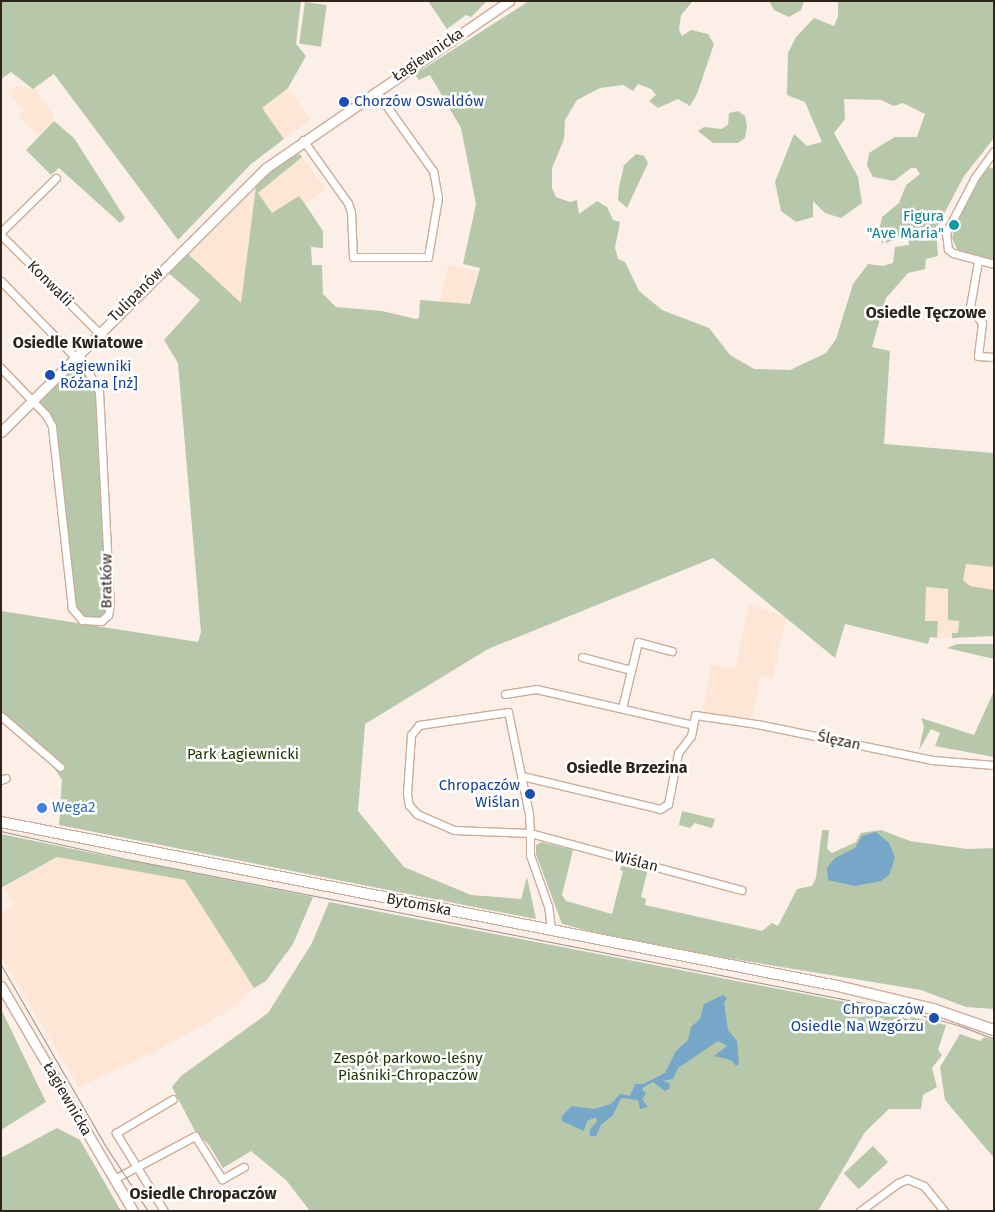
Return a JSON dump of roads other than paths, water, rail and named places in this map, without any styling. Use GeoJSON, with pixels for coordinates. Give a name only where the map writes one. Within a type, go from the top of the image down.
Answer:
{"type":"FeatureCollection","features":[{"type":"Feature","properties":{"kind":"main road","name":"Bytomska"},"geometry":{"type":"LineString","coordinates":[[1,822],[319,886],[551,929],[838,986],[933,1009],[994,1030]]}},
{"type":"Feature","properties":{"kind":"main road","name":"Bytomska"},"geometry":{"type":"LineString","coordinates":[[838,986],[856,987],[925,1001],[994,1025]]}},
{"type":"Feature","properties":{"kind":"street","name":"Łagiewnicka"},"geometry":{"type":"LineString","coordinates":[[229,201],[303,140],[509,1]]}},
{"type":"Feature","properties":{"kind":"street"},"geometry":{"type":"LineString","coordinates":[[303,140],[348,203],[351,212],[353,257],[428,257],[438,198],[436,178],[424,155],[376,91]]}},
{"type":"Feature","properties":{"kind":"street"},"geometry":{"type":"LineString","coordinates":[[994,151],[970,186],[946,233],[948,249],[953,253],[994,264]]}},
{"type":"Feature","properties":{"kind":"street","name":"Konwalii"},"geometry":{"type":"LineString","coordinates":[[56,178],[1,234],[99,332]]}},
{"type":"Feature","properties":{"kind":"street","name":"Tulipanów"},"geometry":{"type":"LineString","coordinates":[[1,432],[229,201]]}},
{"type":"Feature","properties":{"kind":"street"},"geometry":{"type":"LineString","coordinates":[[978,261],[970,308],[982,323],[978,356],[994,357]]}},
{"type":"Feature","properties":{"kind":"street"},"geometry":{"type":"LineString","coordinates":[[1,282],[76,356]]}},
{"type":"Feature","properties":{"kind":"street","name":"Bratków"},"geometry":{"type":"LineString","coordinates":[[32,400],[46,415],[53,432],[74,612],[86,622],[101,621],[108,615],[110,605],[99,391],[93,376],[76,356]]}},
{"type":"Feature","properties":{"kind":"street"},"geometry":{"type":"LineString","coordinates":[[1,368],[32,400]]}},
{"type":"Feature","properties":{"kind":"street"},"geometry":{"type":"LineString","coordinates":[[622,708],[638,642],[672,651]]}},
{"type":"Feature","properties":{"kind":"street"},"geometry":{"type":"LineString","coordinates":[[582,657],[631,670]]}},
{"type":"Feature","properties":{"kind":"street"},"geometry":{"type":"LineString","coordinates":[[505,694],[536,689],[693,725],[691,736],[678,753],[668,804],[660,809],[522,776],[530,833],[530,855],[548,906],[551,929]]}},
{"type":"Feature","properties":{"kind":"street","name":"Wiślan"},"geometry":{"type":"LineString","coordinates":[[522,776],[508,712],[415,728],[411,735],[408,800],[417,814],[454,830],[530,833],[741,890]]}},
{"type":"Feature","properties":{"kind":"street","name":"Ślęzan"},"geometry":{"type":"LineString","coordinates":[[693,725],[695,715],[735,720],[932,760],[994,765]]}},
{"type":"Feature","properties":{"kind":"street"},"geometry":{"type":"LineString","coordinates":[[1,716],[60,767]]}},
{"type":"Feature","properties":{"kind":"street","name":"Łagiewnicka"},"geometry":{"type":"LineString","coordinates":[[1,986],[133,1211]]}},
{"type":"Feature","properties":{"kind":"street"},"geometry":{"type":"LineString","coordinates":[[164,1211],[116,1133],[173,1098]]}},
{"type":"Feature","properties":{"kind":"street"},"geometry":{"type":"LineString","coordinates":[[114,1179],[195,1136],[222,1179],[244,1166]]}},
{"type":"Feature","properties":{"kind":"street"},"geometry":{"type":"LineString","coordinates":[[860,1211],[898,1182],[907,1179],[924,1186],[944,1211]]}},
{"type":"Feature","properties":{"kind":"water"},"geometry":{"type":"Polygon","coordinates":[[[876,832],[889,843],[895,858],[889,875],[881,881],[855,886],[828,880],[827,868],[835,858],[855,848],[862,836],[876,832]]]}},
{"type":"Feature","properties":{"kind":"water"},"geometry":{"type":"Polygon","coordinates":[[[723,995],[727,998],[724,1003],[728,1030],[737,1041],[739,1064],[736,1066],[731,1060],[714,1056],[727,1046],[718,1041],[678,1068],[673,1079],[662,1081],[670,1083],[669,1089],[665,1091],[653,1082],[644,1087],[642,1089],[646,1094],[642,1099],[648,1107],[640,1109],[638,1100],[621,1098],[613,1115],[601,1125],[596,1136],[590,1136],[590,1129],[597,1122],[596,1117],[587,1121],[584,1131],[562,1121],[562,1116],[572,1106],[594,1109],[611,1104],[620,1094],[630,1096],[635,1084],[643,1084],[665,1073],[676,1051],[688,1040],[691,1027],[700,1019],[704,1004],[723,995]]]}},
{"type":"Feature","properties":{"kind":"tram line"},"geometry":{"type":"LineString","coordinates":[[1,831],[131,860],[909,1012],[958,1025],[994,1039]]}},
{"type":"Feature","properties":{"kind":"tram line"},"geometry":{"type":"LineString","coordinates":[[1,965],[103,1142],[148,1211]]}},
{"type":"Feature","properties":{"kind":"place","name":"Chorzów Oswaldów"},"geometry":{"type":"Point","coordinates":[344,102]}},
{"type":"Feature","properties":{"kind":"place","name":"Figura \"Ave Maria\""},"geometry":{"type":"Point","coordinates":[954,225]}},
{"type":"Feature","properties":{"kind":"place","name":"Łagiewniki Różana [nż]"},"geometry":{"type":"Point","coordinates":[50,375]}},
{"type":"Feature","properties":{"kind":"place","name":"Chropaczów Wiślan"},"geometry":{"type":"Point","coordinates":[530,794]}},
{"type":"Feature","properties":{"kind":"place","name":"Wega2"},"geometry":{"type":"Point","coordinates":[42,808]}},
{"type":"Feature","properties":{"kind":"place","name":"Chropaczów Osiedle Na Wzgórzu"},"geometry":{"type":"Point","coordinates":[934,1018]}},
{"type":"Feature","properties":{"kind":"district","name":"Osiedle Tęczowe"},"geometry":{"type":"Point","coordinates":[926,313]}},
{"type":"Feature","properties":{"kind":"district","name":"Osiedle Kwiatowe"},"geometry":{"type":"Point","coordinates":[78,343]}},
{"type":"Feature","properties":{"kind":"district","name":"Osiedle Brzezina"},"geometry":{"type":"Point","coordinates":[627,768]}},
{"type":"Feature","properties":{"kind":"district","name":"Osiedle Chropaczów"},"geometry":{"type":"Point","coordinates":[203,1194]}},
{"type":"Feature","properties":{"kind":"park label","name":"Park Łagiewnicki"},"geometry":{"type":"Point","coordinates":[243,755]}},
{"type":"Feature","properties":{"kind":"park label","name":"Zespół parkowo-leśny Piaśniki-Chropaczów"},"geometry":{"type":"Point","coordinates":[408,1066]}}]}
